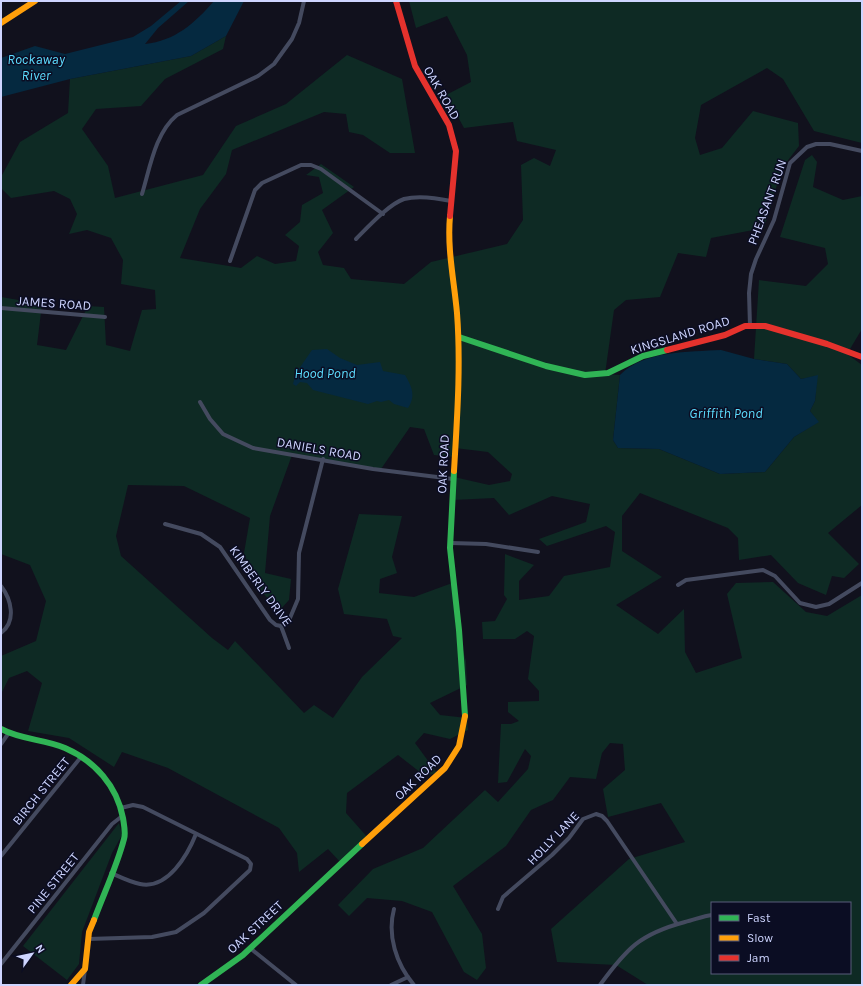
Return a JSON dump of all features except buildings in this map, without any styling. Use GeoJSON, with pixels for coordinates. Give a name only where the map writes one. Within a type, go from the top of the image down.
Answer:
{"type":"FeatureCollection","features":[{"type":"Feature","properties":{"kind":"street"},"geometry":{"type":"LineString","coordinates":[[1,23],[35,1]]}},
{"type":"Feature","properties":{"kind":"street"},"geometry":{"type":"LineString","coordinates":[[142,194],[161,134],[167,124],[177,115],[258,76],[274,64],[292,38],[299,23],[304,1]]}},
{"type":"Feature","properties":{"kind":"street","name":"OAK ROAD"},"geometry":{"type":"LineString","coordinates":[[321,881],[445,768],[460,746],[465,716],[460,630],[450,543],[459,337],[449,252],[451,201],[456,158],[453,138],[444,116],[414,66],[396,1]]}},
{"type":"Feature","properties":{"kind":"street","name":"PHEASANT RUN"},"geometry":{"type":"LineString","coordinates":[[750,326],[748,293],[751,274],[776,213],[790,163],[807,148],[816,144],[830,144],[862,152]]}},
{"type":"Feature","properties":{"kind":"street"},"geometry":{"type":"LineString","coordinates":[[230,261],[257,188],[267,179],[301,165],[311,165],[321,169],[383,214]]}},
{"type":"Feature","properties":{"kind":"street"},"geometry":{"type":"LineString","coordinates":[[356,239],[383,214],[398,202],[407,198],[430,198],[451,201]]}},
{"type":"Feature","properties":{"kind":"street","name":"JAMES ROAD"},"geometry":{"type":"LineString","coordinates":[[1,308],[105,317]]}},
{"type":"Feature","properties":{"kind":"street","name":"KINGSLAND ROAD"},"geometry":{"type":"LineString","coordinates":[[459,337],[558,370],[595,375],[608,373],[634,360],[653,353],[725,335],[745,326],[772,328],[833,346],[862,357]]}},
{"type":"Feature","properties":{"kind":"street","name":"DANIELS ROAD"},"geometry":{"type":"LineString","coordinates":[[200,402],[210,418],[228,438],[253,448],[323,459],[373,469],[453,479]]}},
{"type":"Feature","properties":{"kind":"street"},"geometry":{"type":"LineString","coordinates":[[281,626],[290,618],[298,599],[299,552],[323,459]]}},
{"type":"Feature","properties":{"kind":"street","name":"KIMBERLY DRIVE"},"geometry":{"type":"LineString","coordinates":[[165,524],[201,534],[220,547],[270,620],[276,625],[281,626],[289,648]]}},
{"type":"Feature","properties":{"kind":"street"},"geometry":{"type":"LineString","coordinates":[[450,543],[494,545],[538,552]]}},
{"type":"Feature","properties":{"kind":"street"},"geometry":{"type":"LineString","coordinates":[[678,585],[686,580],[763,570],[775,576],[800,603],[816,607],[829,604],[862,583]]}},
{"type":"Feature","properties":{"kind":"street"},"geometry":{"type":"LineString","coordinates":[[1,586],[10,604],[12,613],[9,624],[1,632]]}},
{"type":"Feature","properties":{"kind":"street"},"geometry":{"type":"LineString","coordinates":[[1,729],[8,734],[62,746],[81,757],[99,769],[108,780],[115,792],[121,808],[121,817],[126,832],[89,932],[83,985]]}},
{"type":"Feature","properties":{"kind":"street"},"geometry":{"type":"LineString","coordinates":[[1,744],[8,734]]}},
{"type":"Feature","properties":{"kind":"street","name":"BIRCH STREET"},"geometry":{"type":"LineString","coordinates":[[1,856],[81,757]]}},
{"type":"Feature","properties":{"kind":"street"},"geometry":{"type":"LineString","coordinates":[[88,940],[152,937],[176,932],[204,913],[249,874],[251,864],[247,859],[137,805],[121,808]]}},
{"type":"Feature","properties":{"kind":"street","name":"HOLLY LANE"},"geometry":{"type":"LineString","coordinates":[[498,909],[503,897],[552,855],[569,838],[581,821],[596,814],[602,816],[607,821],[677,924]]}},
{"type":"Feature","properties":{"kind":"street","name":"PINE STREET"},"geometry":{"type":"LineString","coordinates":[[1,964],[112,824],[121,817]]}},
{"type":"Feature","properties":{"kind":"street"},"geometry":{"type":"LineString","coordinates":[[110,873],[140,884],[157,882],[180,866],[196,834]]}},
{"type":"Feature","properties":{"kind":"street","name":"OAK STREET"},"geometry":{"type":"LineString","coordinates":[[201,985],[250,948],[321,881]]}},
{"type":"Feature","properties":{"kind":"street"},"geometry":{"type":"LineString","coordinates":[[394,909],[391,922],[392,935],[398,958],[414,985]]}},
{"type":"Feature","properties":{"kind":"street"},"geometry":{"type":"LineString","coordinates":[[600,985],[614,966],[634,944],[648,934],[677,924],[711,915]]}},
{"type":"Feature","properties":{"kind":"street"},"geometry":{"type":"LineString","coordinates":[[250,948],[296,985]]}},
{"type":"Feature","properties":{"kind":"street"},"geometry":{"type":"LineString","coordinates":[[71,985],[85,969]]}},
{"type":"Feature","properties":{"kind":"street"},"geometry":{"type":"LineString","coordinates":[[391,985],[408,977]]}},
{"type":"Feature","properties":{"kind":"green space"},"geometry":{"type":"Polygon","coordinates":[[[409,1],[862,1],[862,143],[814,131],[783,79],[767,68],[701,105],[695,138],[700,155],[722,148],[753,111],[798,123],[799,146],[782,168],[764,228],[711,238],[706,257],[678,253],[660,297],[626,300],[614,310],[605,374],[620,375],[613,440],[618,448],[659,449],[720,474],[765,472],[794,437],[818,422],[810,411],[815,401],[817,376],[801,379],[787,364],[754,359],[759,280],[806,286],[828,264],[825,248],[780,237],[805,160],[812,155],[817,162],[813,187],[843,200],[862,196],[862,329],[847,354],[862,365],[862,505],[828,533],[859,564],[844,578],[832,576],[826,595],[798,583],[771,555],[739,560],[738,538],[728,528],[640,493],[622,516],[622,551],[662,577],[616,605],[658,634],[684,609],[685,652],[696,673],[742,658],[727,594],[736,583],[773,582],[806,612],[827,616],[862,595],[862,985],[648,985],[616,965],[557,962],[551,929],[629,859],[685,842],[661,803],[608,817],[603,789],[625,770],[623,744],[610,743],[602,753],[596,779],[570,777],[553,800],[531,810],[506,846],[453,886],[482,934],[486,968],[477,980],[464,972],[432,912],[402,901],[367,898],[349,916],[338,905],[373,869],[423,848],[485,790],[498,802],[528,769],[531,756],[525,749],[507,782],[498,783],[501,724],[511,724],[519,721],[508,712],[508,702],[539,701],[539,691],[528,679],[534,636],[527,631],[515,639],[483,639],[482,622],[495,621],[507,599],[504,595],[505,554],[534,565],[519,581],[519,600],[549,596],[564,576],[610,567],[615,532],[606,526],[547,546],[539,539],[586,522],[590,504],[552,496],[509,515],[494,498],[453,500],[454,477],[489,485],[510,481],[512,474],[488,452],[455,448],[455,457],[434,455],[424,429],[410,427],[381,469],[292,455],[270,516],[265,573],[291,579],[289,600],[279,611],[255,584],[244,553],[250,518],[184,486],[128,485],[116,536],[121,556],[212,638],[228,650],[235,641],[304,713],[314,705],[333,718],[362,677],[402,638],[393,636],[387,619],[344,614],[338,589],[359,514],[402,516],[392,557],[397,573],[380,579],[379,593],[414,597],[455,582],[459,636],[466,661],[467,685],[430,703],[440,715],[467,718],[468,730],[450,739],[424,733],[415,743],[437,773],[425,776],[398,755],[347,793],[346,813],[369,839],[342,864],[328,849],[299,872],[297,853],[279,828],[168,768],[122,752],[114,767],[69,738],[28,731],[42,683],[27,671],[9,678],[1,694],[1,656],[36,641],[46,601],[30,565],[1,554],[1,297],[42,304],[37,345],[66,350],[88,306],[104,307],[106,345],[130,351],[142,310],[156,309],[155,290],[121,284],[123,260],[111,238],[87,230],[69,234],[77,214],[70,199],[54,191],[11,198],[1,188],[1,177],[20,142],[68,113],[70,79],[191,56],[226,36],[223,49],[165,79],[141,106],[96,109],[82,129],[108,166],[115,198],[203,175],[236,126],[286,104],[347,55],[402,79],[415,153],[390,153],[363,135],[349,132],[346,114],[324,112],[232,150],[226,174],[200,209],[180,258],[241,268],[257,256],[275,264],[296,261],[299,246],[285,235],[300,222],[302,205],[323,193],[319,177],[306,175],[321,164],[354,187],[322,210],[333,233],[318,252],[323,265],[344,268],[351,279],[404,284],[431,262],[507,244],[523,220],[521,165],[534,158],[550,166],[556,150],[517,141],[513,122],[464,128],[446,95],[471,82],[467,55],[447,16],[416,28],[409,1]]]}},
{"type":"Feature","properties":{"kind":"green space"},"geometry":{"type":"Polygon","coordinates":[[[119,823],[122,835],[112,853],[82,932],[79,964],[67,980],[23,946],[119,823]]]}},
{"type":"Feature","properties":{"kind":"water","name":"Rockaway River"},"geometry":{"type":"Polygon","coordinates":[[[181,1],[189,1],[158,28],[145,44],[166,39],[184,30],[214,1],[244,1],[226,36],[191,56],[70,79],[1,97],[1,58],[35,46],[65,54],[133,37],[151,26],[181,1]]]}},
{"type":"Feature","properties":{"kind":"water","name":"Hood Pond"},"geometry":{"type":"Polygon","coordinates":[[[327,349],[340,358],[357,365],[380,362],[383,371],[405,375],[412,392],[412,399],[408,408],[394,404],[389,400],[381,402],[377,401],[368,404],[313,390],[307,383],[300,382],[296,386],[293,384],[296,373],[312,350],[327,349]]]}},
{"type":"Feature","properties":{"kind":"water","name":"Griffith Pond"},"geometry":{"type":"Polygon","coordinates":[[[721,350],[754,359],[787,364],[801,379],[818,375],[815,401],[810,411],[819,422],[794,437],[765,472],[720,474],[659,449],[618,448],[613,440],[620,375],[630,367],[655,357],[682,352],[721,350]]]}},
{"type":"Feature","properties":{"kind":"traffic: fast"},"geometry":{"type":"LineString","coordinates":[[459,337],[546,366],[585,375],[608,373],[643,356],[667,350]]}},
{"type":"Feature","properties":{"kind":"traffic: fast"},"geometry":{"type":"LineString","coordinates":[[454,471],[450,548],[459,630],[465,716]]}},
{"type":"Feature","properties":{"kind":"traffic: fast"},"geometry":{"type":"LineString","coordinates":[[1,729],[9,733],[57,745],[76,753],[95,767],[116,795],[123,818],[125,837],[94,920]]}},
{"type":"Feature","properties":{"kind":"traffic: fast"},"geometry":{"type":"LineString","coordinates":[[201,985],[243,955],[362,844]]}},
{"type":"Feature","properties":{"kind":"traffic: slow"},"geometry":{"type":"LineString","coordinates":[[1,23],[35,1]]}},
{"type":"Feature","properties":{"kind":"traffic: slow"},"geometry":{"type":"LineString","coordinates":[[450,216],[449,240],[457,313],[459,353],[454,471]]}},
{"type":"Feature","properties":{"kind":"traffic: slow"},"geometry":{"type":"LineString","coordinates":[[362,844],[445,768],[459,746],[465,716]]}},
{"type":"Feature","properties":{"kind":"traffic: slow"},"geometry":{"type":"LineString","coordinates":[[71,985],[85,969],[89,932],[94,920]]}},
{"type":"Feature","properties":{"kind":"traffic: jam"},"geometry":{"type":"LineString","coordinates":[[396,1],[415,66],[449,125],[456,151],[450,216]]}},
{"type":"Feature","properties":{"kind":"traffic: jam"},"geometry":{"type":"LineString","coordinates":[[667,350],[725,335],[745,326],[765,326],[827,344],[862,357]]}}]}
